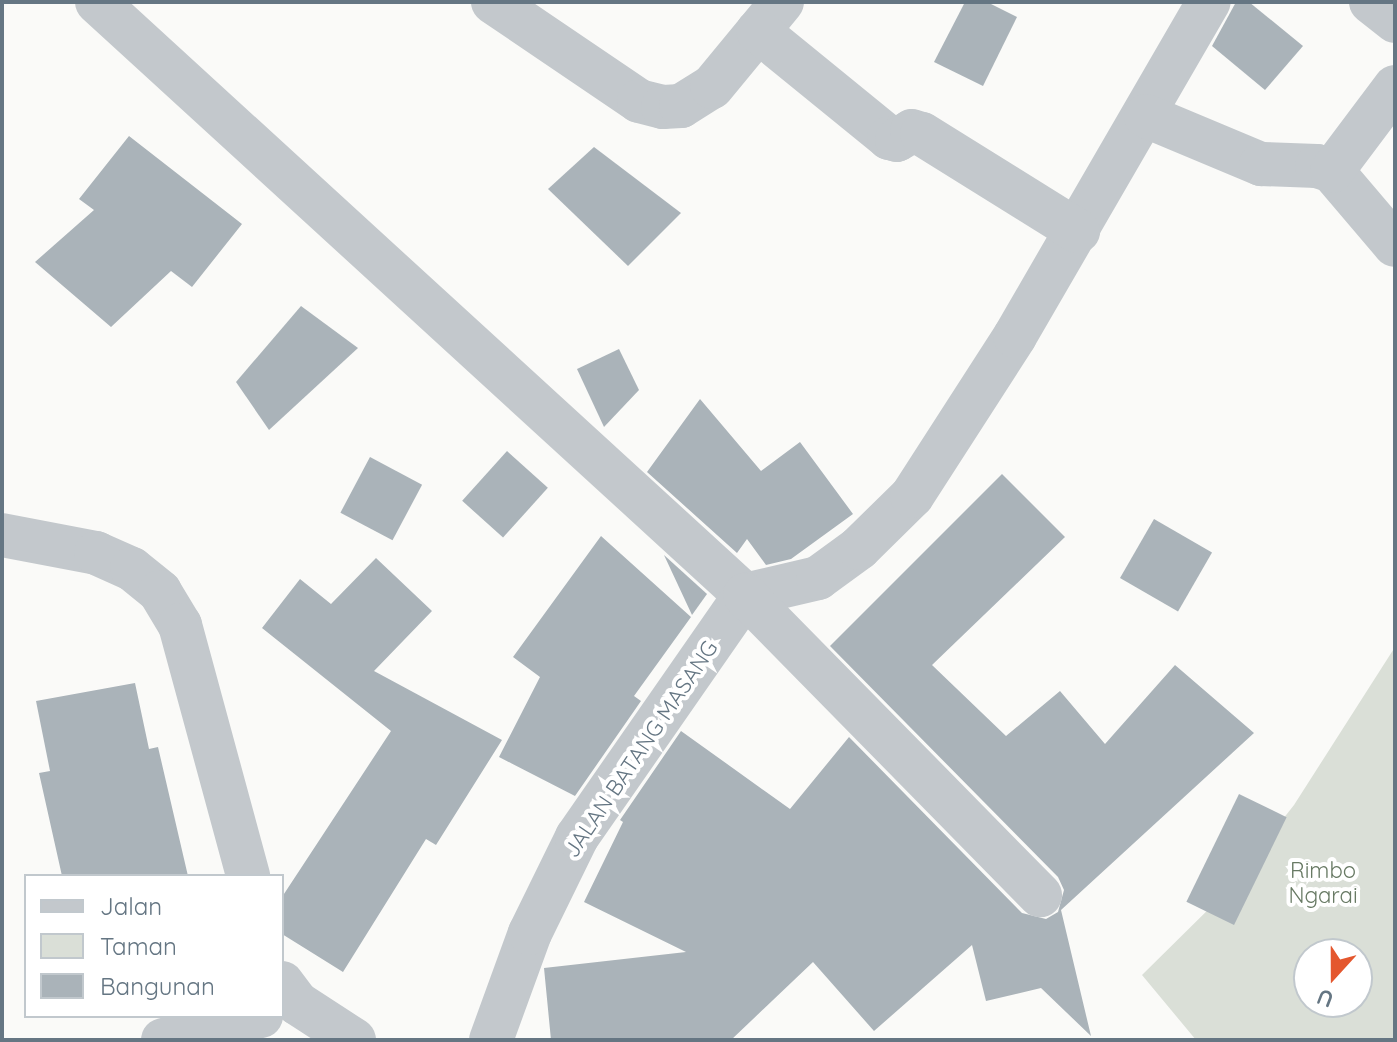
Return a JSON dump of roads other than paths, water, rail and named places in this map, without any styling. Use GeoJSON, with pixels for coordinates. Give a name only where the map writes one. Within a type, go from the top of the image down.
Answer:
{"type":"FeatureCollection","features":[{"type":"Feature","properties":{"kind":"street"},"geometry":{"type":"LineString","coordinates":[[97,2],[745,595],[1040,895]]}},
{"type":"Feature","properties":{"kind":"street"},"geometry":{"type":"LineString","coordinates":[[493,2],[616,86],[663,107],[681,106],[712,87],[770,16],[889,138],[897,140],[912,131],[922,134],[1078,231]]}},
{"type":"Feature","properties":{"kind":"street"},"geometry":{"type":"LineString","coordinates":[[745,595],[818,578],[859,548],[912,496],[1078,231],[1209,2]]}},
{"type":"Feature","properties":{"kind":"street"},"geometry":{"type":"LineString","coordinates":[[1371,2],[1395,21]]}},
{"type":"Feature","properties":{"kind":"street"},"geometry":{"type":"LineString","coordinates":[[1332,171],[1395,87]]}},
{"type":"Feature","properties":{"kind":"street"},"geometry":{"type":"LineString","coordinates":[[1146,116],[1261,164],[1317,166],[1332,171],[1395,245]]}},
{"type":"Feature","properties":{"kind":"street"},"geometry":{"type":"LineString","coordinates":[[2,535],[96,553],[132,569],[160,592],[180,625],[247,874]]}},
{"type":"Feature","properties":{"kind":"street","name":"JALAN BATANG MASANG"},"geometry":{"type":"LineString","coordinates":[[491,1040],[530,933],[577,837],[745,595]]}},
{"type":"Feature","properties":{"kind":"street"},"geometry":{"type":"LineString","coordinates":[[284,1005],[354,1040]]}},
{"type":"Feature","properties":{"kind":"street"},"geometry":{"type":"LineString","coordinates":[[163,1040],[233,1018]]}},
{"type":"Feature","properties":{"kind":"park label","name":"Rimbo Ngarai"},"geometry":{"type":"Point","coordinates":[1323,882]}}]}
